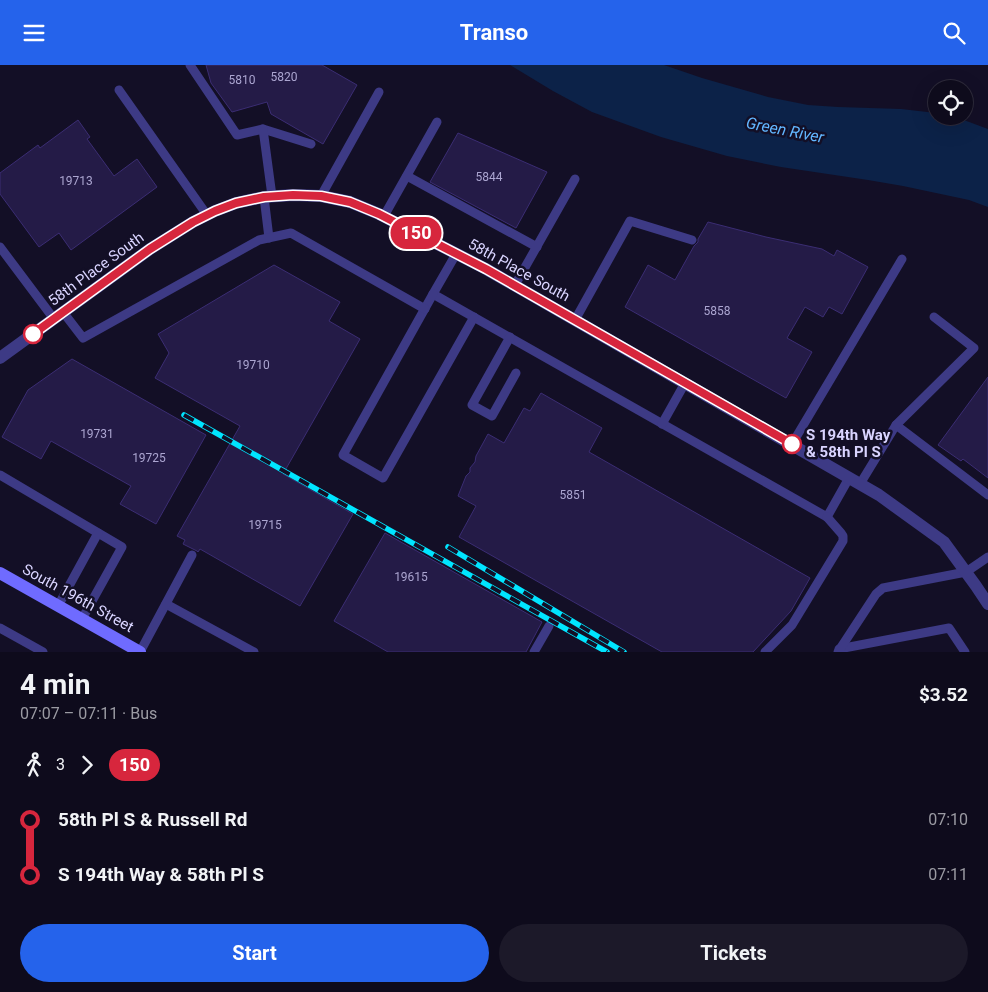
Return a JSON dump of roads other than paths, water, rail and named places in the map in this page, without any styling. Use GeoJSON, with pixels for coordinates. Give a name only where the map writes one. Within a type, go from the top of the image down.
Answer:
{"type":"FeatureCollection","features":[{"type":"Feature","properties":{"kind":"main road","name":"South 196th Street"},"geometry":{"type":"LineString","coordinates":[[0,573],[140,652]]}},
{"type":"Feature","properties":{"kind":"street","name":"58th Place South"},"geometry":{"type":"LineString","coordinates":[[0,358],[150,249],[193,222],[215,211],[236,203],[293,195],[321,196],[350,202],[384,216],[515,285],[880,495],[944,542],[988,604]]}},
{"type":"Feature","properties":{"kind":"lane"},"geometry":{"type":"LineString","coordinates":[[190,65],[237,135],[263,129],[311,144]]}},
{"type":"Feature","properties":{"kind":"lane"},"geometry":{"type":"LineString","coordinates":[[119,89],[207,215]]}},
{"type":"Feature","properties":{"kind":"lane"},"geometry":{"type":"LineString","coordinates":[[321,196],[379,92]]}},
{"type":"Feature","properties":{"kind":"lane"},"geometry":{"type":"LineString","coordinates":[[384,216],[437,122]]}},
{"type":"Feature","properties":{"kind":"lane"},"geometry":{"type":"LineString","coordinates":[[263,129],[269,237]]}},
{"type":"Feature","properties":{"kind":"lane"},"geometry":{"type":"LineString","coordinates":[[407,176],[537,247]]}},
{"type":"Feature","properties":{"kind":"lane"},"geometry":{"type":"LineString","coordinates":[[515,285],[575,179]]}},
{"type":"Feature","properties":{"kind":"lane"},"geometry":{"type":"LineString","coordinates":[[575,320],[630,221],[692,240]]}},
{"type":"Feature","properties":{"kind":"lane"},"geometry":{"type":"LineString","coordinates":[[0,247],[59,315],[84,338],[259,240],[291,233],[425,309]]}},
{"type":"Feature","properties":{"kind":"lane"},"geometry":{"type":"LineString","coordinates":[[456,254],[343,455],[383,478],[474,317]]}},
{"type":"Feature","properties":{"kind":"lane"},"geometry":{"type":"LineString","coordinates":[[792,444],[902,259]]}},
{"type":"Feature","properties":{"kind":"lane"},"geometry":{"type":"LineString","coordinates":[[433,294],[827,517],[841,533],[843,541],[792,625],[765,652]]}},
{"type":"Feature","properties":{"kind":"lane"},"geometry":{"type":"LineString","coordinates":[[827,517],[896,425],[974,348],[934,317]]}},
{"type":"Feature","properties":{"kind":"lane"},"geometry":{"type":"LineString","coordinates":[[510,337],[472,405],[492,416],[516,373]]}},
{"type":"Feature","properties":{"kind":"lane"},"geometry":{"type":"LineString","coordinates":[[662,424],[685,383]]}},
{"type":"Feature","properties":{"kind":"lane"},"geometry":{"type":"LineString","coordinates":[[896,425],[988,495]]}},
{"type":"Feature","properties":{"kind":"lane"},"geometry":{"type":"LineString","coordinates":[[0,475],[122,547],[82,619]]}},
{"type":"Feature","properties":{"kind":"lane"},"geometry":{"type":"LineString","coordinates":[[58,606],[98,533]]}},
{"type":"Feature","properties":{"kind":"lane"},"geometry":{"type":"LineString","coordinates":[[140,652],[192,555]]}},
{"type":"Feature","properties":{"kind":"lane"},"geometry":{"type":"LineString","coordinates":[[838,651],[876,594],[883,588],[966,571],[988,557]]}},
{"type":"Feature","properties":{"kind":"lane"},"geometry":{"type":"LineString","coordinates":[[166,604],[254,652]]}},
{"type":"Feature","properties":{"kind":"lane"},"geometry":{"type":"LineString","coordinates":[[534,652],[549,626]]}},
{"type":"Feature","properties":{"kind":"lane"},"geometry":{"type":"LineString","coordinates":[[0,628],[43,652]]}},
{"type":"Feature","properties":{"kind":"lane"},"geometry":{"type":"LineString","coordinates":[[838,651],[949,628],[965,652]]}},
{"type":"Feature","properties":{"kind":"water","name":"Green River"},"geometry":{"type":"Polygon","coordinates":[[[510,65],[664,65],[768,97],[808,105],[928,112],[928,125],[973,125],[973,123],[988,129],[988,207],[969,200],[903,186],[781,167],[727,156],[661,137],[592,112],[510,65]]]}},
{"type":"Feature","properties":{"kind":"railway"},"geometry":{"type":"LineString","coordinates":[[184,415],[607,652]]}},
{"type":"Feature","properties":{"kind":"railway"},"geometry":{"type":"LineString","coordinates":[[448,547],[624,652]]}},
{"type":"Feature","properties":{"kind":"place","name":"S 194th Way & 58th Pl S"},"geometry":{"type":"Point","coordinates":[792,444]}}]}
